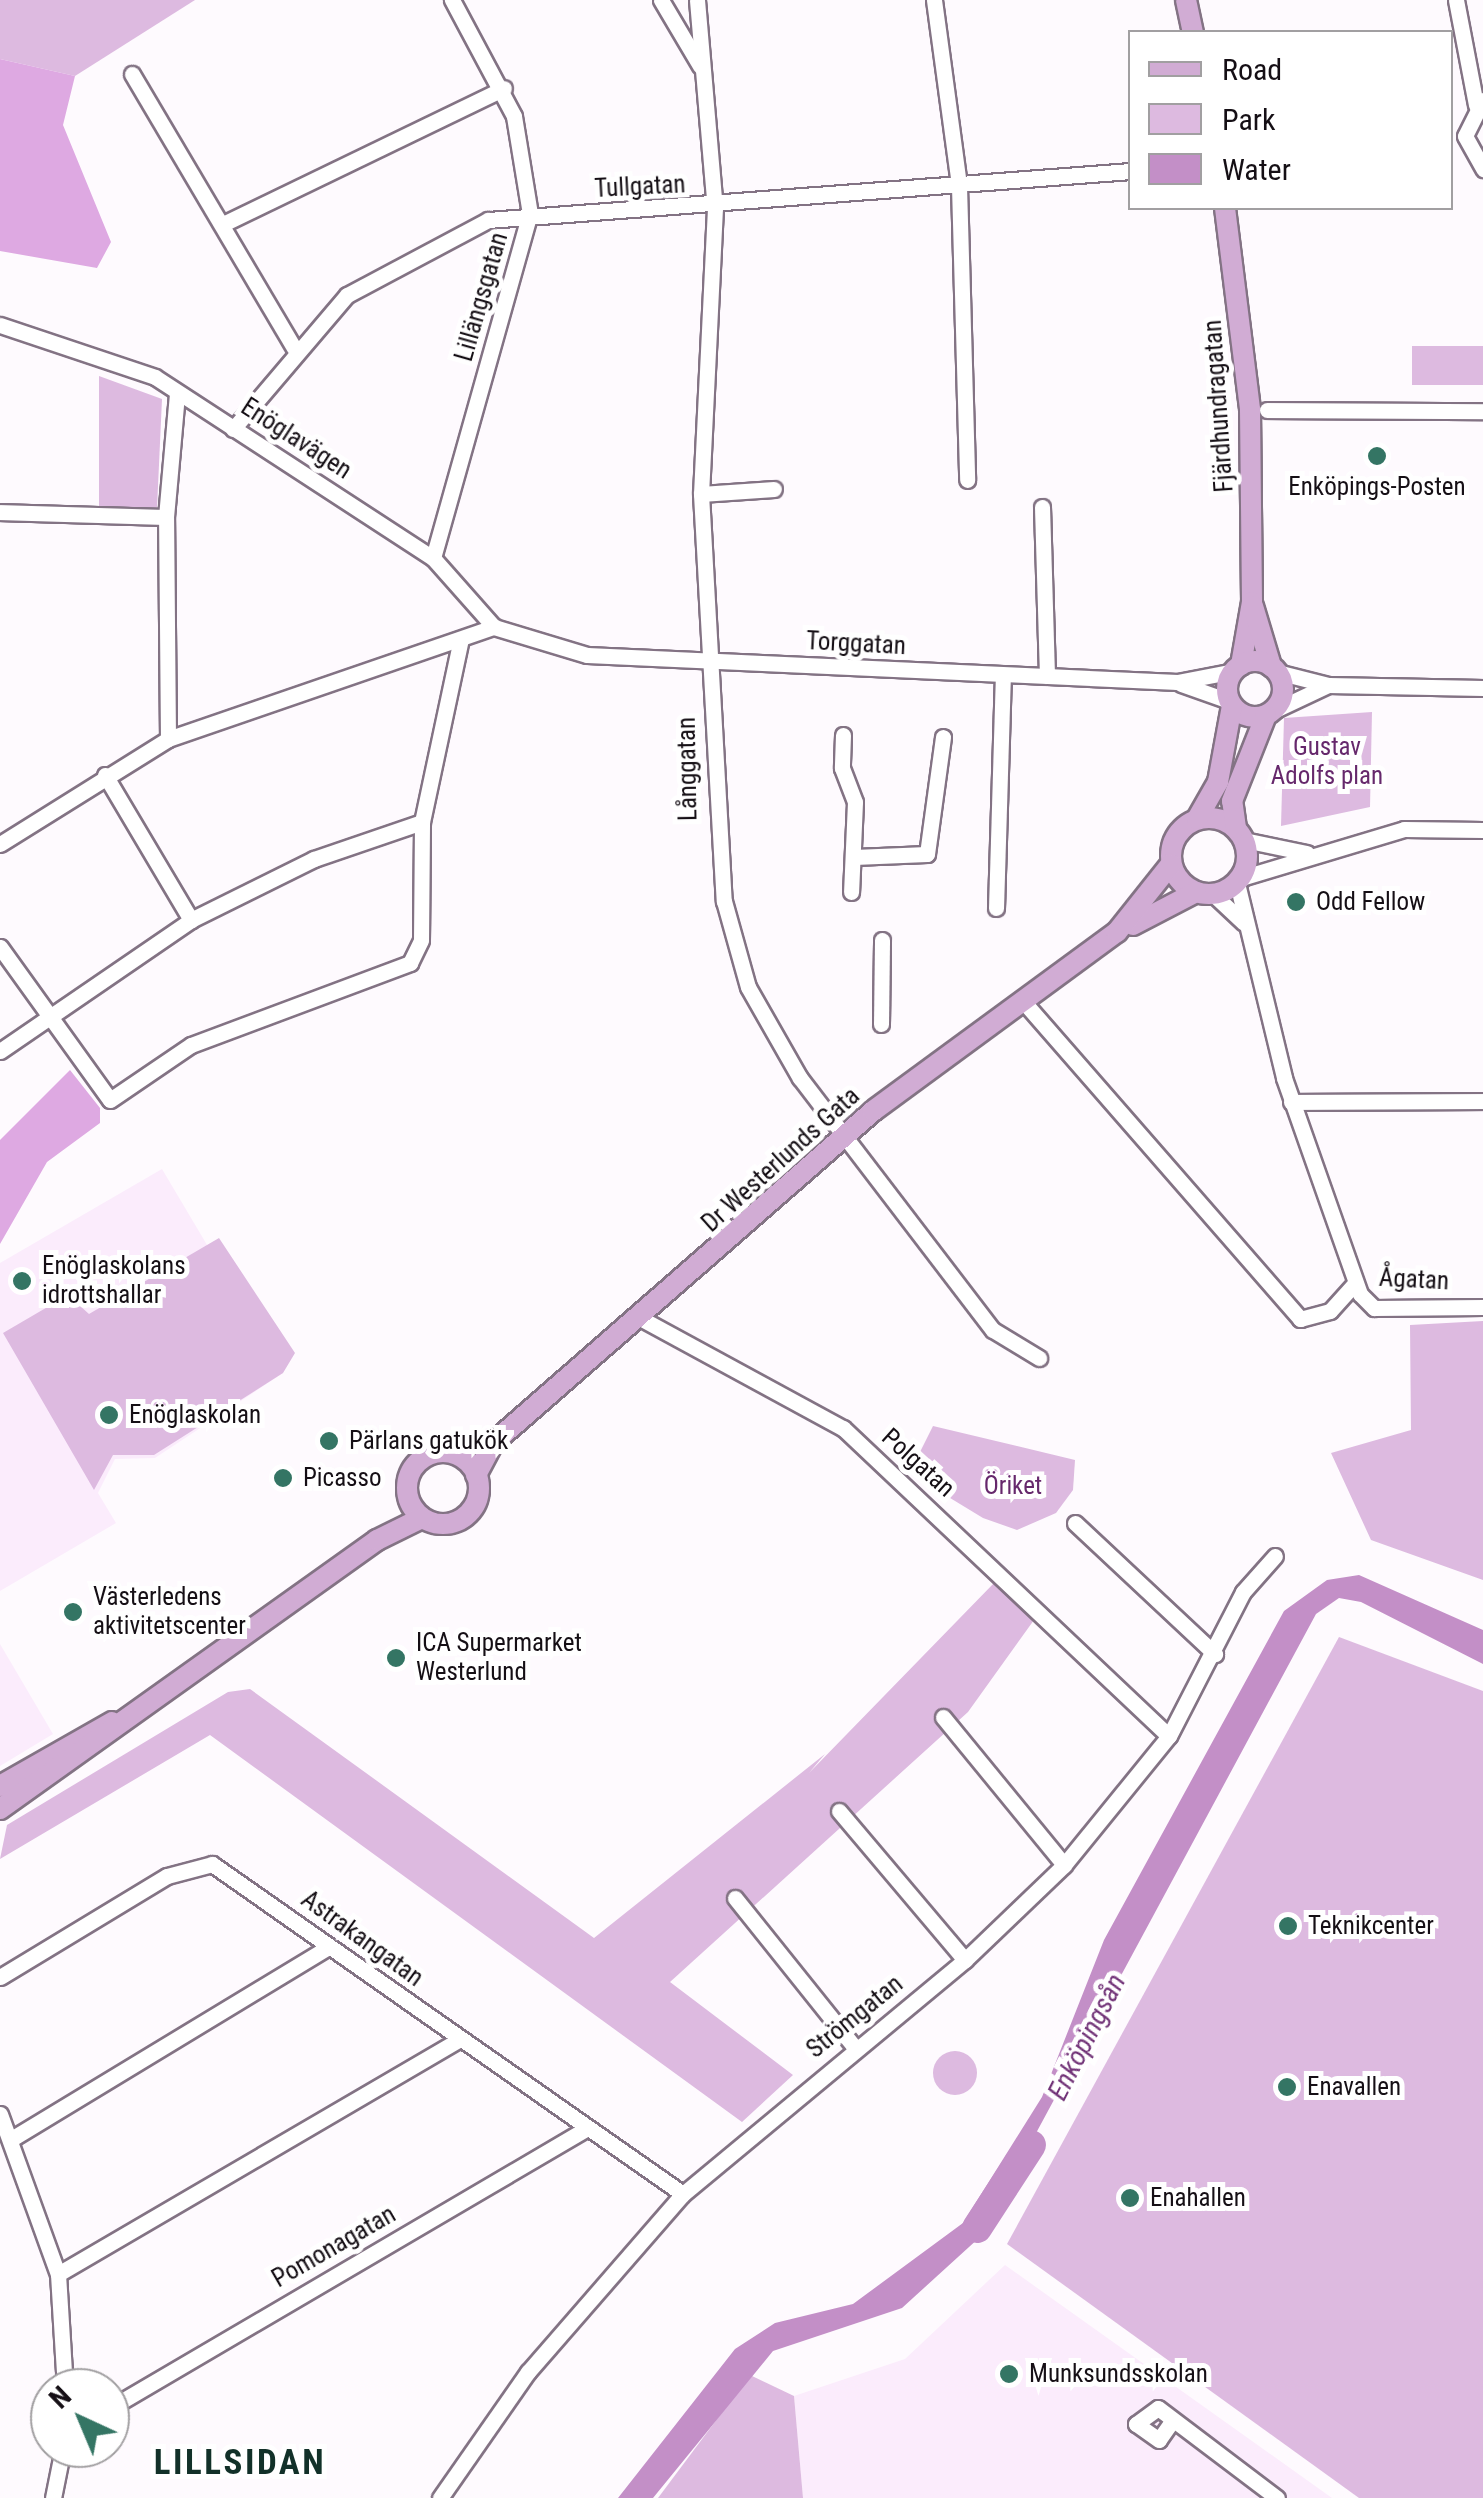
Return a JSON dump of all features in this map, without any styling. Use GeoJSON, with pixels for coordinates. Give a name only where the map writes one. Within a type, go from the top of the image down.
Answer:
{"type":"FeatureCollection","features":[{"type":"Feature","properties":{"kind":"main road"},"geometry":{"type":"LineString","coordinates":[[1186,0],[1193,30]]}},
{"type":"Feature","properties":{"kind":"main road","name":"Fjärdhundragatan"},"geometry":{"type":"LineString","coordinates":[[1225,210],[1250,410],[1252,602],[1231,703]]}},
{"type":"Feature","properties":{"kind":"main road","name":"Fjärdhundragatan"},"geometry":{"type":"LineString","coordinates":[[1252,602],[1274,669]]}},
{"type":"Feature","properties":{"kind":"main road"},"geometry":{"type":"LineString","coordinates":[[1237,668],[1274,669],[1282,696],[1270,713],[1232,801],[1240,834],[1239,880]]}},
{"type":"Feature","properties":{"kind":"main road"},"geometry":{"type":"LineString","coordinates":[[1240,834],[1197,819],[1222,769],[1231,703],[1270,713]]}},
{"type":"Feature","properties":{"kind":"main road","name":"Dr Westerlunds Gata"},"geometry":{"type":"LineString","coordinates":[[1117,932],[1171,864],[1179,832],[1197,819]]}},
{"type":"Feature","properties":{"kind":"main road"},"geometry":{"type":"LineString","coordinates":[[1171,864],[1205,893]]}},
{"type":"Feature","properties":{"kind":"main road","name":"Dr Westerlunds Gata"},"geometry":{"type":"LineString","coordinates":[[416,1510],[407,1482],[420,1460],[458,1456],[492,1443],[848,1140],[925,1067],[1117,932],[1239,880]]}},
{"type":"Feature","properties":{"kind":"main road","name":"Dr Westerlunds Gata"},"geometry":{"type":"LineString","coordinates":[[128,1716],[416,1510],[461,1519],[475,1504],[476,1475],[492,1443]]}},
{"type":"Feature","properties":{"kind":"main road"},"geometry":{"type":"LineString","coordinates":[[458,1456],[476,1475]]}},
{"type":"Feature","properties":{"kind":"main road"},"geometry":{"type":"LineString","coordinates":[[0,1786],[128,1716]]}},
{"type":"Feature","properties":{"kind":"main road"},"geometry":{"type":"LineString","coordinates":[[0,1809],[128,1716]]}},
{"type":"Feature","properties":{"kind":"street","name":"Lillängsgatan"},"geometry":{"type":"LineString","coordinates":[[434,558],[530,214],[504,88],[452,0]]}},
{"type":"Feature","properties":{"kind":"street","name":"Långgatan"},"geometry":{"type":"LineString","coordinates":[[661,0],[702,69]]}},
{"type":"Feature","properties":{"kind":"street","name":"Långgatan"},"geometry":{"type":"LineString","coordinates":[[697,0],[715,208],[701,494],[712,667],[716,855],[736,948],[769,1028],[848,1140],[993,1330],[1040,1358]]}},
{"type":"Feature","properties":{"kind":"street"},"geometry":{"type":"LineString","coordinates":[[934,0],[959,186],[967,480]]}},
{"type":"Feature","properties":{"kind":"street"},"geometry":{"type":"LineString","coordinates":[[1456,0],[1469,38],[1476,108],[1468,151]]}},
{"type":"Feature","properties":{"kind":"street"},"geometry":{"type":"LineString","coordinates":[[1469,38],[1483,53]]}},
{"type":"Feature","properties":{"kind":"street"},"geometry":{"type":"LineString","coordinates":[[132,74],[294,348]]}},
{"type":"Feature","properties":{"kind":"street"},"geometry":{"type":"LineString","coordinates":[[223,224],[504,88]]}},
{"type":"Feature","properties":{"kind":"street"},"geometry":{"type":"LineString","coordinates":[[1453,124],[1476,108]]}},
{"type":"Feature","properties":{"kind":"street"},"geometry":{"type":"LineString","coordinates":[[1453,147],[1468,151],[1483,169]]}},
{"type":"Feature","properties":{"kind":"street","name":"Tullgatan"},"geometry":{"type":"LineString","coordinates":[[233,429],[294,348],[347,295],[488,220],[530,214],[715,208],[1128,171]]}},
{"type":"Feature","properties":{"kind":"street","name":"Enöglavägen"},"geometry":{"type":"LineString","coordinates":[[0,326],[130,364],[177,392],[434,558],[494,627]]}},
{"type":"Feature","properties":{"kind":"street"},"geometry":{"type":"LineString","coordinates":[[168,739],[166,517],[177,392]]}},
{"type":"Feature","properties":{"kind":"street"},"geometry":{"type":"LineString","coordinates":[[1267,410],[1483,411]]}},
{"type":"Feature","properties":{"kind":"street"},"geometry":{"type":"LineString","coordinates":[[701,494],[774,489]]}},
{"type":"Feature","properties":{"kind":"street"},"geometry":{"type":"LineString","coordinates":[[1042,507],[1047,676]]}},
{"type":"Feature","properties":{"kind":"street"},"geometry":{"type":"LineString","coordinates":[[0,512],[166,517]]}},
{"type":"Feature","properties":{"kind":"street"},"geometry":{"type":"LineString","coordinates":[[0,844],[8,833],[168,739],[326,678],[494,627]]}},
{"type":"Feature","properties":{"kind":"street","name":"Torggatan"},"geometry":{"type":"LineString","coordinates":[[494,627],[587,655],[712,667],[1177,682],[1237,668]]}},
{"type":"Feature","properties":{"kind":"street"},"geometry":{"type":"LineString","coordinates":[[0,947],[110,1100],[190,1045],[410,963],[421,940],[422,822],[461,640]]}},
{"type":"Feature","properties":{"kind":"street"},"geometry":{"type":"LineString","coordinates":[[1274,669],[1328,685],[1483,688]]}},
{"type":"Feature","properties":{"kind":"street"},"geometry":{"type":"LineString","coordinates":[[996,908],[1002,676]]}},
{"type":"Feature","properties":{"kind":"street","name":"Torggatan"},"geometry":{"type":"LineString","coordinates":[[1177,682],[1231,703]]}},
{"type":"Feature","properties":{"kind":"street"},"geometry":{"type":"LineString","coordinates":[[1270,713],[1328,685]]}},
{"type":"Feature","properties":{"kind":"street"},"geometry":{"type":"LineString","coordinates":[[843,735],[854,856],[851,892]]}},
{"type":"Feature","properties":{"kind":"street"},"geometry":{"type":"LineString","coordinates":[[854,856],[927,854],[943,737]]}},
{"type":"Feature","properties":{"kind":"street"},"geometry":{"type":"LineString","coordinates":[[104,775],[191,920]]}},
{"type":"Feature","properties":{"kind":"street"},"geometry":{"type":"LineString","coordinates":[[0,1050],[48,1011],[191,920],[314,859],[422,822]]}},
{"type":"Feature","properties":{"kind":"street"},"geometry":{"type":"LineString","coordinates":[[1023,1001],[1300,1318],[1330,1310],[1355,1283],[1291,1102],[1246,926],[1239,880],[1316,853],[1404,829],[1483,830]]}},
{"type":"Feature","properties":{"kind":"street"},"geometry":{"type":"LineString","coordinates":[[1240,834],[1316,853]]}},
{"type":"Feature","properties":{"kind":"street"},"geometry":{"type":"LineString","coordinates":[[1205,893],[1246,926]]}},
{"type":"Feature","properties":{"kind":"street"},"geometry":{"type":"LineString","coordinates":[[881,1024],[882,940]]}},
{"type":"Feature","properties":{"kind":"street"},"geometry":{"type":"LineString","coordinates":[[1291,1102],[1483,1101]]}},
{"type":"Feature","properties":{"kind":"street","name":"Ågatan"},"geometry":{"type":"LineString","coordinates":[[1355,1283],[1374,1308],[1483,1307]]}},
{"type":"Feature","properties":{"kind":"street","name":"Polgatan"},"geometry":{"type":"LineString","coordinates":[[640,1318],[843,1428],[1169,1736]]}},
{"type":"Feature","properties":{"kind":"street"},"geometry":{"type":"LineString","coordinates":[[1075,1524],[1215,1654]]}},
{"type":"Feature","properties":{"kind":"street","name":"Strömgatan"},"geometry":{"type":"LineString","coordinates":[[440,2498],[528,2372],[682,2194],[965,1960],[1064,1865],[1169,1736],[1215,1654],[1243,1592],[1275,1556]]}},
{"type":"Feature","properties":{"kind":"street"},"geometry":{"type":"LineString","coordinates":[[943,1717],[1064,1865]]}},
{"type":"Feature","properties":{"kind":"street"},"geometry":{"type":"LineString","coordinates":[[839,1811],[965,1960]]}},
{"type":"Feature","properties":{"kind":"street","name":"Astrakangatan"},"geometry":{"type":"LineString","coordinates":[[0,1977],[198,1863],[227,1869],[584,2130],[682,2194]]}},
{"type":"Feature","properties":{"kind":"street"},"geometry":{"type":"LineString","coordinates":[[734,1898],[856,2048]]}},
{"type":"Feature","properties":{"kind":"street"},"geometry":{"type":"LineString","coordinates":[[13,2138],[329,1947]]}},
{"type":"Feature","properties":{"kind":"street"},"geometry":{"type":"LineString","coordinates":[[58,2274],[460,2039]]}},
{"type":"Feature","properties":{"kind":"street"},"geometry":{"type":"LineString","coordinates":[[0,2114],[13,2138],[58,2274],[65,2368]]}},
{"type":"Feature","properties":{"kind":"street","name":"Pomonagatan"},"geometry":{"type":"LineString","coordinates":[[130,2396],[584,2130]]}},
{"type":"Feature","properties":{"kind":"street"},"geometry":{"type":"LineString","coordinates":[[1170,2424],[1277,2498]]}},
{"type":"Feature","properties":{"kind":"street"},"geometry":{"type":"LineString","coordinates":[[53,2498],[59,2468]]}},
{"type":"Feature","properties":{"kind":"shaded area"},"geometry":{"type":"Polygon","coordinates":[[[0,59],[75,76],[63,125],[111,242],[97,268],[0,251],[0,59]]]}},
{"type":"Feature","properties":{"kind":"shaded area"},"geometry":{"type":"Polygon","coordinates":[[[70,1070],[100,1108],[100,1123],[47,1162],[0,1244],[0,1140],[70,1070]]]}},
{"type":"Feature","properties":{"kind":"shaded area","name":"Enöglaskolan"},"geometry":{"type":"Polygon","coordinates":[[[162,1169],[283,1373],[155,1458],[115,1459],[98,1493],[116,1523],[0,1591],[0,1263],[162,1169]]]}},
{"type":"Feature","properties":{"kind":"shaded area"},"geometry":{"type":"Polygon","coordinates":[[[0,1644],[53,1734],[0,1766],[0,1644]]]}},
{"type":"Feature","properties":{"kind":"shaded area","name":"Munksundsskolan"},"geometry":{"type":"Polygon","coordinates":[[[1005,2265],[1332,2498],[803,2498],[794,2396],[905,2359],[1005,2265]]]}},
{"type":"Feature","properties":{"kind":"green space"},"geometry":{"type":"Polygon","coordinates":[[[0,0],[195,0],[75,76],[0,59],[0,0]]]}},
{"type":"Feature","properties":{"kind":"green space"},"geometry":{"type":"Polygon","coordinates":[[[1412,346],[1483,346],[1483,385],[1412,385],[1412,346]]]}},
{"type":"Feature","properties":{"kind":"green space"},"geometry":{"type":"Polygon","coordinates":[[[99,376],[162,399],[157,508],[99,507],[99,376]]]}},
{"type":"Feature","properties":{"kind":"green space","name":"Gustav Adolfs plan"},"geometry":{"type":"Polygon","coordinates":[[[1372,712],[1370,807],[1281,826],[1284,718],[1372,712]]]}},
{"type":"Feature","properties":{"kind":"green space"},"geometry":{"type":"Polygon","coordinates":[[[219,1238],[295,1353],[283,1373],[154,1455],[113,1455],[94,1490],[3,1333],[68,1295],[89,1314],[219,1238]]]}},
{"type":"Feature","properties":{"kind":"green space"},"geometry":{"type":"Polygon","coordinates":[[[1483,1321],[1483,1580],[1371,1540],[1331,1453],[1411,1430],[1410,1325],[1483,1321]]]}},
{"type":"Feature","properties":{"kind":"green space","name":"Öriket"},"geometry":{"type":"Polygon","coordinates":[[[933,1426],[1075,1460],[1073,1490],[1056,1513],[1017,1530],[983,1518],[932,1487],[916,1460],[933,1426]]]}},
{"type":"Feature","properties":{"kind":"green space"},"geometry":{"type":"Polygon","coordinates":[[[994,1583],[1034,1620],[968,1712],[670,1982],[793,2075],[742,2122],[210,1735],[0,1859],[7,1825],[228,1692],[250,1689],[594,1938],[825,1754],[809,1773],[994,1583]]]}},
{"type":"Feature","properties":{"kind":"green space","name":"Enavallen"},"geometry":{"type":"Polygon","coordinates":[[[1339,1637],[1483,1691],[1483,2498],[1359,2498],[1007,2244],[1339,1637]]]}},
{"type":"Feature","properties":{"kind":"green space"},"geometry":{"type":"Polygon","coordinates":[[[955,2051],[971,2057],[977,2073],[971,2089],[955,2095],[939,2089],[933,2073],[939,2057],[955,2051]]]}},
{"type":"Feature","properties":{"kind":"green space"},"geometry":{"type":"Polygon","coordinates":[[[750,2375],[794,2396],[803,2498],[658,2498],[750,2375]]]}},
{"type":"Feature","properties":{"kind":"water","name":"Enköpingsån"},"geometry":{"type":"Polygon","coordinates":[[[1359,1575],[1483,1630],[1483,1664],[1361,1602],[1339,1598],[1316,1614],[980,2237],[902,2308],[773,2351],[653,2498],[618,2498],[735,2349],[775,2323],[853,2304],[963,2223],[1042,2097],[1104,1940],[1284,1611],[1327,1580],[1359,1575]]]}},
{"type":"Feature","properties":{"kind":"waterway"},"geometry":{"type":"LineString","coordinates":[[977,2228],[1031,2145]]}},
{"type":"Feature","properties":{"kind":"place","name":"Enköpings-Posten"},"geometry":{"type":"Point","coordinates":[1377,456]}},
{"type":"Feature","properties":{"kind":"place","name":"Odd Fellow"},"geometry":{"type":"Point","coordinates":[1296,902]}},
{"type":"Feature","properties":{"kind":"place","name":"Enöglaskolans idrottshallar"},"geometry":{"type":"Point","coordinates":[22,1281]}},
{"type":"Feature","properties":{"kind":"place","name":"Enöglaskolan"},"geometry":{"type":"Point","coordinates":[109,1415]}},
{"type":"Feature","properties":{"kind":"place","name":"Pärlans gatukök"},"geometry":{"type":"Point","coordinates":[329,1441]}},
{"type":"Feature","properties":{"kind":"place","name":"Picasso"},"geometry":{"type":"Point","coordinates":[283,1478]}},
{"type":"Feature","properties":{"kind":"place","name":"Västerledens aktivitetscenter"},"geometry":{"type":"Point","coordinates":[73,1612]}},
{"type":"Feature","properties":{"kind":"place","name":"ICA Supermarket Westerlund"},"geometry":{"type":"Point","coordinates":[396,1658]}},
{"type":"Feature","properties":{"kind":"place","name":"Teknikcenter"},"geometry":{"type":"Point","coordinates":[1288,1926]}},
{"type":"Feature","properties":{"kind":"place","name":"Enavallen"},"geometry":{"type":"Point","coordinates":[1287,2087]}},
{"type":"Feature","properties":{"kind":"place","name":"Enahallen"},"geometry":{"type":"Point","coordinates":[1130,2198]}},
{"type":"Feature","properties":{"kind":"place","name":"Munksundsskolan"},"geometry":{"type":"Point","coordinates":[1009,2374]}},
{"type":"Feature","properties":{"kind":"district","name":"LILLSIDAN"},"geometry":{"type":"Point","coordinates":[240,2463]}}]}
